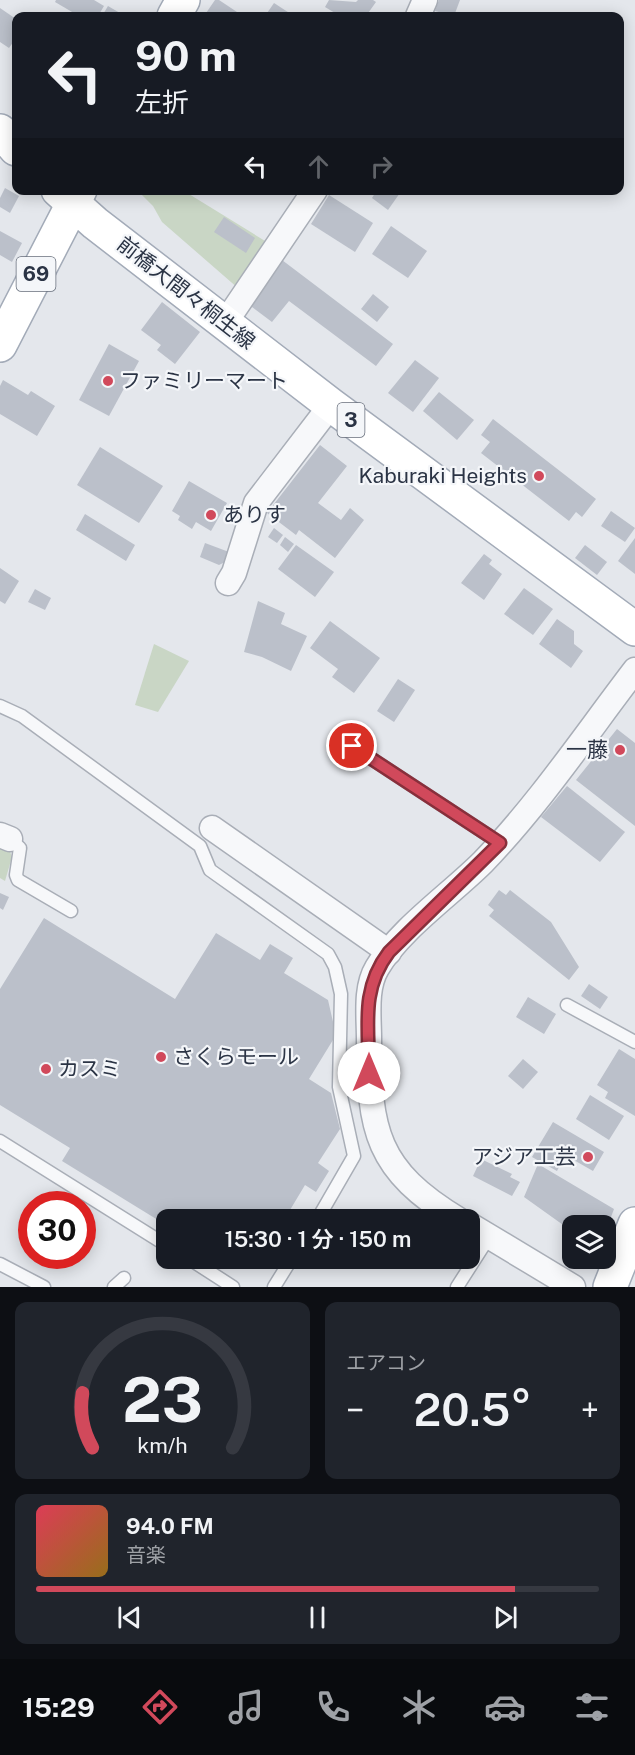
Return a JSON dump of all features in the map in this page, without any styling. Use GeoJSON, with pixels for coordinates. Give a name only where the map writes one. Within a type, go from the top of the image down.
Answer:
{"type":"FeatureCollection","features":[{"type":"Feature","properties":{"kind":"main road"},"geometry":{"type":"LineString","coordinates":[[0,132],[12,145]]}},
{"type":"Feature","properties":{"kind":"main road","name":"前橋大間々桐生線"},"geometry":{"type":"LineString","coordinates":[[70,195],[225,323],[331,405],[635,629]]}},
{"type":"Feature","properties":{"kind":"main road","name":"69"},"geometry":{"type":"LineString","coordinates":[[0,345],[70,195]]}},
{"type":"Feature","properties":{"kind":"main road"},"geometry":{"type":"LineString","coordinates":[[610,1287],[631,1243]]}},
{"type":"Feature","properties":{"kind":"street"},"geometry":{"type":"LineString","coordinates":[[225,323],[312,195]]}},
{"type":"Feature","properties":{"kind":"street"},"geometry":{"type":"LineString","coordinates":[[228,583],[234,573],[256,503],[331,405]]}},
{"type":"Feature","properties":{"kind":"street"},"geometry":{"type":"LineString","coordinates":[[441,1209],[429,1202],[401,1176],[383,1148],[376,1131],[369,1094],[369,997],[372,978],[389,952],[500,843],[635,670]]}},
{"type":"Feature","properties":{"kind":"street"},"geometry":{"type":"LineString","coordinates":[[206,837],[389,952]]}},
{"type":"Feature","properties":{"kind":"street"},"geometry":{"type":"LineString","coordinates":[[480,1232],[573,1287]]}},
{"type":"Feature","properties":{"kind":"lane"},"geometry":{"type":"LineString","coordinates":[[0,706],[22,716],[206,837],[210,870],[328,954],[339,978],[341,994],[339,1087],[354,1156],[323,1209]]}},
{"type":"Feature","properties":{"kind":"lane"},"geometry":{"type":"LineString","coordinates":[[352,746],[500,843]]}},
{"type":"Feature","properties":{"kind":"lane"},"geometry":{"type":"LineString","coordinates":[[5,837],[20,848],[18,880],[71,911]]}},
{"type":"Feature","properties":{"kind":"lane"},"geometry":{"type":"LineString","coordinates":[[567,1005],[635,1042]]}},
{"type":"Feature","properties":{"kind":"lane"},"geometry":{"type":"LineString","coordinates":[[0,1141],[156,1239]]}},
{"type":"Feature","properties":{"kind":"lane"},"geometry":{"type":"LineString","coordinates":[[0,1264],[44,1287]]}},
{"type":"Feature","properties":{"kind":"lane"},"geometry":{"type":"LineString","coordinates":[[205,1269],[233,1287]]}},
{"type":"Feature","properties":{"kind":"lane"},"geometry":{"type":"LineString","coordinates":[[274,1287],[285,1269]]}},
{"type":"Feature","properties":{"kind":"lane"},"geometry":{"type":"LineString","coordinates":[[457,1287],[464,1269]]}},
{"type":"Feature","properties":{"kind":"lane"},"geometry":{"type":"LineString","coordinates":[[114,1287],[124,1278]]}},
{"type":"Feature","properties":{"kind":"green space"},"geometry":{"type":"Polygon","coordinates":[[[142,195],[190,195],[270,244],[239,289],[162,222],[153,206],[142,195]]]}},
{"type":"Feature","properties":{"kind":"green space"},"geometry":{"type":"Polygon","coordinates":[[[154,644],[189,661],[158,712],[135,705],[154,644]]]}},
{"type":"Feature","properties":{"kind":"green space"},"geometry":{"type":"Polygon","coordinates":[[[0,845],[9,849],[12,857],[5,881],[0,878],[0,845]]]}},
{"type":"Feature","properties":{"kind":"building"},"geometry":{"type":"Polygon","coordinates":[[[56,0],[94,0],[104,6],[100,12],[72,12],[55,2],[56,0]]]}},
{"type":"Feature","properties":{"kind":"building"},"geometry":{"type":"Polygon","coordinates":[[[215,0],[219,0],[237,12],[207,12],[215,0]]]}},
{"type":"Feature","properties":{"kind":"building"},"geometry":{"type":"Polygon","coordinates":[[[329,0],[356,2],[373,0],[376,2],[369,12],[333,12],[325,7],[329,0]]]}},
{"type":"Feature","properties":{"kind":"building"},"geometry":{"type":"Polygon","coordinates":[[[439,0],[460,0],[456,12],[435,11],[439,0]]]}},
{"type":"Feature","properties":{"kind":"building"},"geometry":{"type":"Polygon","coordinates":[[[274,3],[288,12],[268,12],[274,3]]]}},
{"type":"Feature","properties":{"kind":"building"},"geometry":{"type":"Polygon","coordinates":[[[108,6],[118,12],[104,12],[108,6]]]}},
{"type":"Feature","properties":{"kind":"building"},"geometry":{"type":"Polygon","coordinates":[[[0,8],[12,16],[12,44],[9,48],[0,42],[0,8]]]}},
{"type":"Feature","properties":{"kind":"building"},"geometry":{"type":"Polygon","coordinates":[[[5,188],[12,192],[12,195],[19,196],[10,213],[0,207],[0,198],[5,188]]]}},
{"type":"Feature","properties":{"kind":"building"},"geometry":{"type":"Polygon","coordinates":[[[329,195],[373,223],[355,252],[311,224],[329,195]]]}},
{"type":"Feature","properties":{"kind":"building"},"geometry":{"type":"Polygon","coordinates":[[[374,195],[398,195],[388,210],[372,198],[374,195]]]}},
{"type":"Feature","properties":{"kind":"building"},"geometry":{"type":"Polygon","coordinates":[[[224,217],[255,238],[246,253],[214,232],[224,217]]]}},
{"type":"Feature","properties":{"kind":"building"},"geometry":{"type":"Polygon","coordinates":[[[391,226],[427,251],[408,278],[372,254],[391,226]]]}},
{"type":"Feature","properties":{"kind":"building"},"geometry":{"type":"Polygon","coordinates":[[[0,231],[22,243],[12,262],[0,255],[0,231]]]}},
{"type":"Feature","properties":{"kind":"building"},"geometry":{"type":"Polygon","coordinates":[[[282,260],[393,344],[376,366],[289,301],[272,322],[248,304],[282,260]]]}},
{"type":"Feature","properties":{"kind":"building"},"geometry":{"type":"Polygon","coordinates":[[[373,294],[389,307],[377,322],[361,309],[373,294]]]}},
{"type":"Feature","properties":{"kind":"building"},"geometry":{"type":"Polygon","coordinates":[[[162,302],[200,332],[175,364],[157,350],[161,345],[141,330],[162,302]]]}},
{"type":"Feature","properties":{"kind":"building"},"geometry":{"type":"Polygon","coordinates":[[[109,344],[139,361],[109,416],[79,400],[109,344]]]}},
{"type":"Feature","properties":{"kind":"building"},"geometry":{"type":"Polygon","coordinates":[[[415,360],[439,378],[413,412],[388,393],[415,360]]]}},
{"type":"Feature","properties":{"kind":"building"},"geometry":{"type":"Polygon","coordinates":[[[3,380],[28,395],[31,391],[55,406],[37,436],[0,414],[0,386],[3,380]]]}},
{"type":"Feature","properties":{"kind":"building"},"geometry":{"type":"Polygon","coordinates":[[[439,392],[474,420],[457,440],[423,411],[439,392]]]}},
{"type":"Feature","properties":{"kind":"building","name":"Kaburaki Heights"},"geometry":{"type":"Polygon","coordinates":[[[493,419],[596,499],[582,517],[576,512],[569,521],[481,453],[490,442],[481,435],[493,419]]]}},
{"type":"Feature","properties":{"kind":"building"},"geometry":{"type":"Polygon","coordinates":[[[320,445],[347,466],[318,503],[341,520],[350,508],[364,520],[335,558],[299,530],[296,535],[267,513],[320,445]]]}},
{"type":"Feature","properties":{"kind":"building"},"geometry":{"type":"Polygon","coordinates":[[[100,447],[163,486],[139,523],[77,485],[100,447]]]}},
{"type":"Feature","properties":{"kind":"building"},"geometry":{"type":"Polygon","coordinates":[[[189,481],[227,503],[211,531],[196,522],[192,529],[178,520],[180,516],[172,511],[189,481]]]}},
{"type":"Feature","properties":{"kind":"building"},"geometry":{"type":"Polygon","coordinates":[[[611,511],[635,528],[625,542],[601,526],[611,511]]]}},
{"type":"Feature","properties":{"kind":"building"},"geometry":{"type":"Polygon","coordinates":[[[85,514],[135,545],[126,561],[76,530],[85,514]]]}},
{"type":"Feature","properties":{"kind":"building"},"geometry":{"type":"Polygon","coordinates":[[[274,528],[283,535],[277,543],[268,537],[274,528]]]}},
{"type":"Feature","properties":{"kind":"building"},"geometry":{"type":"Polygon","coordinates":[[[285,537],[294,544],[288,552],[280,545],[285,537]]]}},
{"type":"Feature","properties":{"kind":"building"},"geometry":{"type":"Polygon","coordinates":[[[635,538],[635,574],[618,561],[635,538]]]}},
{"type":"Feature","properties":{"kind":"building"},"geometry":{"type":"Polygon","coordinates":[[[205,543],[229,552],[227,561],[219,565],[200,557],[205,543]]]}},
{"type":"Feature","properties":{"kind":"building"},"geometry":{"type":"Polygon","coordinates":[[[296,545],[334,572],[315,597],[278,569],[296,545]]]}},
{"type":"Feature","properties":{"kind":"building"},"geometry":{"type":"Polygon","coordinates":[[[585,545],[607,562],[597,575],[575,558],[585,545]]]}},
{"type":"Feature","properties":{"kind":"building"},"geometry":{"type":"Polygon","coordinates":[[[484,554],[492,560],[489,564],[502,574],[484,600],[461,583],[484,554]]]}},
{"type":"Feature","properties":{"kind":"building"},"geometry":{"type":"Polygon","coordinates":[[[0,568],[19,581],[5,604],[0,601],[0,568]]]}},
{"type":"Feature","properties":{"kind":"building"},"geometry":{"type":"Polygon","coordinates":[[[524,588],[553,609],[533,635],[504,614],[524,588]]]}},
{"type":"Feature","properties":{"kind":"building"},"geometry":{"type":"Polygon","coordinates":[[[35,589],[51,598],[45,610],[28,602],[35,589]]]}},
{"type":"Feature","properties":{"kind":"building"},"geometry":{"type":"Polygon","coordinates":[[[258,601],[285,613],[281,624],[307,636],[291,671],[262,657],[244,652],[258,601]]]}},
{"type":"Feature","properties":{"kind":"building"},"geometry":{"type":"Polygon","coordinates":[[[557,619],[574,631],[574,644],[583,651],[571,668],[539,644],[557,619]]]}},
{"type":"Feature","properties":{"kind":"building"},"geometry":{"type":"Polygon","coordinates":[[[330,621],[380,658],[354,693],[332,677],[338,669],[310,648],[330,621]]]}},
{"type":"Feature","properties":{"kind":"building"},"geometry":{"type":"Polygon","coordinates":[[[398,679],[415,690],[394,722],[377,711],[398,679]]]}},
{"type":"Feature","properties":{"kind":"building"},"geometry":{"type":"Polygon","coordinates":[[[617,729],[635,743],[635,826],[576,780],[617,729]]]}},
{"type":"Feature","properties":{"kind":"building"},"geometry":{"type":"Polygon","coordinates":[[[567,786],[625,832],[600,862],[541,817],[567,786]]]}},
{"type":"Feature","properties":{"kind":"building"},"geometry":{"type":"Polygon","coordinates":[[[499,890],[506,895],[510,890],[551,922],[579,967],[569,980],[489,916],[494,910],[488,905],[499,890]]]}},
{"type":"Feature","properties":{"kind":"building"},"geometry":{"type":"Polygon","coordinates":[[[0,893],[9,897],[3,910],[0,908],[0,893]]]}},
{"type":"Feature","properties":{"kind":"building","name":"さくらモール"},"geometry":{"type":"Polygon","coordinates":[[[44,918],[175,999],[216,933],[260,960],[270,944],[293,958],[284,973],[328,1000],[336,1035],[309,1079],[331,1093],[340,1129],[318,1163],[329,1171],[316,1192],[305,1185],[291,1209],[156,1209],[156,1219],[62,1161],[70,1148],[0,1105],[0,989],[44,918]]]}},
{"type":"Feature","properties":{"kind":"building"},"geometry":{"type":"Polygon","coordinates":[[[589,984],[608,997],[600,1009],[581,996],[589,984]]]}},
{"type":"Feature","properties":{"kind":"building"},"geometry":{"type":"Polygon","coordinates":[[[528,997],[556,1014],[544,1034],[516,1017],[528,997]]]}},
{"type":"Feature","properties":{"kind":"building"},"geometry":{"type":"Polygon","coordinates":[[[619,1049],[635,1059],[635,1116],[605,1098],[608,1092],[597,1085],[619,1049]]]}},
{"type":"Feature","properties":{"kind":"building"},"geometry":{"type":"Polygon","coordinates":[[[523,1059],[538,1072],[523,1089],[508,1076],[523,1059]]]}},
{"type":"Feature","properties":{"kind":"building"},"geometry":{"type":"Polygon","coordinates":[[[590,1095],[624,1116],[609,1140],[576,1119],[590,1095]]]}},
{"type":"Feature","properties":{"kind":"building"},"geometry":{"type":"Polygon","coordinates":[[[553,1122],[604,1152],[593,1171],[565,1155],[557,1171],[532,1157],[553,1122]]]}},
{"type":"Feature","properties":{"kind":"building"},"geometry":{"type":"Polygon","coordinates":[[[481,1159],[512,1174],[510,1177],[520,1182],[512,1196],[473,1176],[481,1159]]]}},
{"type":"Feature","properties":{"kind":"building"},"geometry":{"type":"Polygon","coordinates":[[[538,1164],[614,1209],[612,1215],[562,1215],[562,1224],[524,1197],[538,1164]]]}},
{"type":"Feature","properties":{"kind":"place","name":"ファミリーマート"},"geometry":{"type":"Point","coordinates":[108,381]}},
{"type":"Feature","properties":{"kind":"place","name":"Kaburaki Heights"},"geometry":{"type":"Point","coordinates":[539,476]}},
{"type":"Feature","properties":{"kind":"place","name":"ありす"},"geometry":{"type":"Point","coordinates":[211,515]}},
{"type":"Feature","properties":{"kind":"place","name":"一藤"},"geometry":{"type":"Point","coordinates":[620,750]}},
{"type":"Feature","properties":{"kind":"place","name":"さくらモール"},"geometry":{"type":"Point","coordinates":[161,1057]}},
{"type":"Feature","properties":{"kind":"place","name":"カスミ"},"geometry":{"type":"Point","coordinates":[46,1069]}},
{"type":"Feature","properties":{"kind":"place","name":"アジア工芸"},"geometry":{"type":"Point","coordinates":[588,1157]}},
{"type":"Feature","properties":{"kind":"route"},"geometry":{"type":"LineString","coordinates":[[352,746],[500,843],[483,862],[401,939],[377,967],[372,978],[369,997],[369,1073]]}}]}
